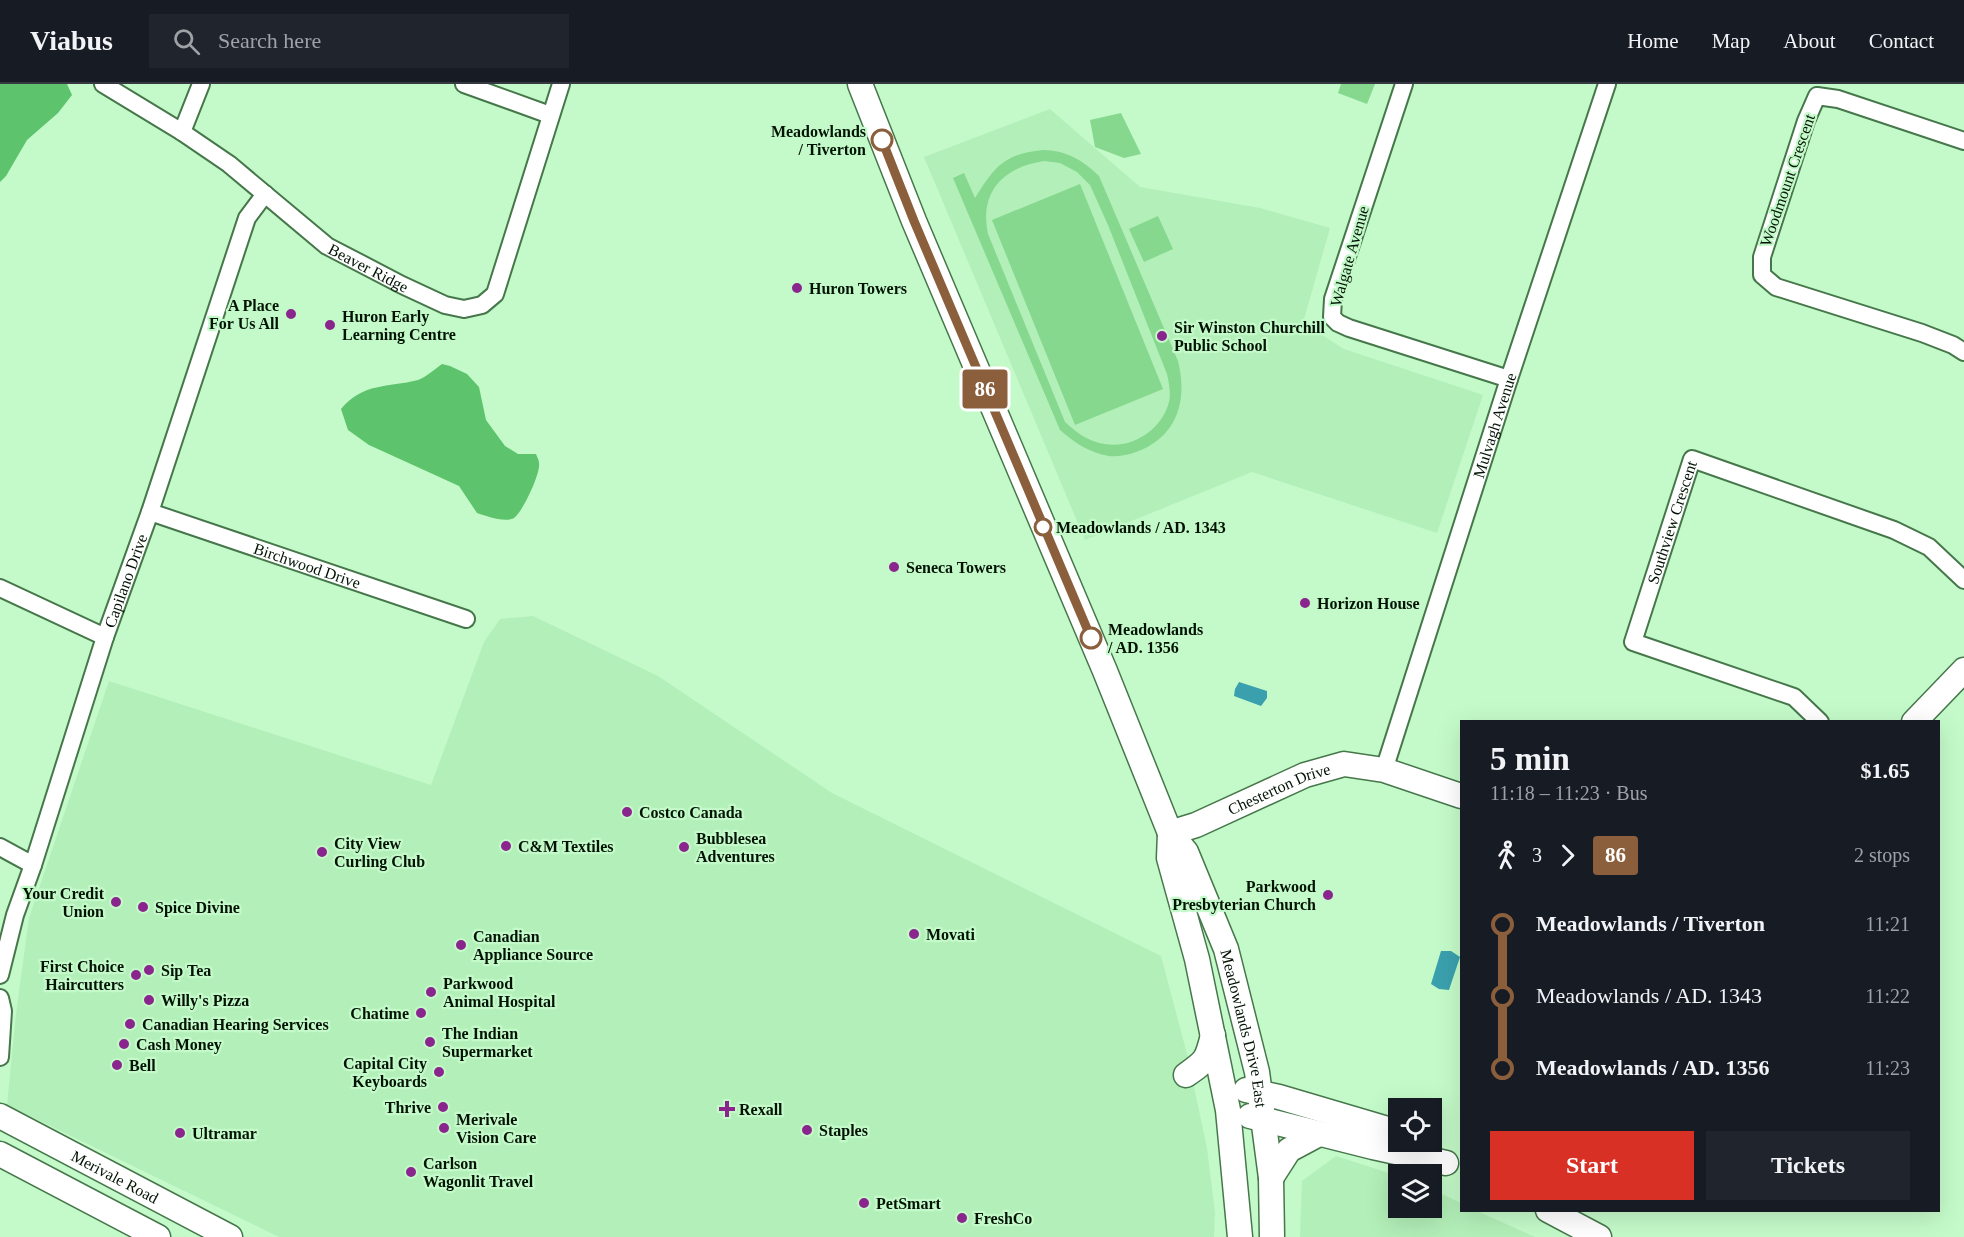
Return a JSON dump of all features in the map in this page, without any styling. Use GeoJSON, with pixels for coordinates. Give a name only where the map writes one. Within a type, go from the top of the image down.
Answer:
{"type":"FeatureCollection","features":[{"type":"Feature","properties":{"kind":"main road","name":"Meadowlands Drive East"},"geometry":{"type":"LineString","coordinates":[[860,84],[914,221],[1105,671],[1170,833],[1186,852],[1226,949],[1257,1072],[1271,1178],[1272,1237]]}},
{"type":"Feature","properties":{"kind":"main road"},"geometry":{"type":"LineString","coordinates":[[1916,720],[1964,670]]}},
{"type":"Feature","properties":{"kind":"main road","name":"Chesterton Drive"},"geometry":{"type":"LineString","coordinates":[[1170,833],[1196,825],[1305,775],[1344,765],[1384,770],[1460,796]]}},
{"type":"Feature","properties":{"kind":"main road","name":"Meadowlands Drive East"},"geometry":{"type":"LineString","coordinates":[[1170,833],[1169,858],[1197,959],[1228,1110],[1240,1237]]}},
{"type":"Feature","properties":{"kind":"main road"},"geometry":{"type":"LineString","coordinates":[[1186,1075],[1205,1062],[1214,1033]]}},
{"type":"Feature","properties":{"kind":"main road"},"geometry":{"type":"LineString","coordinates":[[1223,1085],[1259,1092],[1388,1131]]}},
{"type":"Feature","properties":{"kind":"main road"},"geometry":{"type":"LineString","coordinates":[[1228,1110],[1454,1166]]}},
{"type":"Feature","properties":{"kind":"main road","name":"Merivale Road"},"geometry":{"type":"LineString","coordinates":[[0,1116],[230,1237]]}},
{"type":"Feature","properties":{"kind":"main road"},"geometry":{"type":"LineString","coordinates":[[1271,1178],[1289,1150],[1319,1134]]}},
{"type":"Feature","properties":{"kind":"main road"},"geometry":{"type":"LineString","coordinates":[[1430,1152],[1454,1166]]}},
{"type":"Feature","properties":{"kind":"main road","name":"Merivale Road"},"geometry":{"type":"LineString","coordinates":[[0,1154],[157,1237]]}},
{"type":"Feature","properties":{"kind":"main road"},"geometry":{"type":"LineString","coordinates":[[1552,1212],[1599,1237]]}},
{"type":"Feature","properties":{"kind":"street","name":"Beaver Ridge"},"geometry":{"type":"LineString","coordinates":[[103,84],[182,132],[229,164],[327,246],[445,305],[464,309],[482,305],[495,294],[561,84]]}},
{"type":"Feature","properties":{"kind":"street"},"geometry":{"type":"LineString","coordinates":[[182,132],[201,84]]}},
{"type":"Feature","properties":{"kind":"street"},"geometry":{"type":"LineString","coordinates":[[464,84],[550,115]]}},
{"type":"Feature","properties":{"kind":"street","name":"Walgate Avenue"},"geometry":{"type":"LineString","coordinates":[[1404,84],[1332,299],[1332,317],[1349,328],[1509,379]]}},
{"type":"Feature","properties":{"kind":"street","name":"Mulvagh Avenue"},"geometry":{"type":"LineString","coordinates":[[1384,770],[1509,379],[1607,84]]}},
{"type":"Feature","properties":{"kind":"street","name":"Woodmount Crescent"},"geometry":{"type":"LineString","coordinates":[[1964,141],[1838,99],[1816,96],[1762,257],[1762,275],[1776,287],[1922,333],[1953,345],[1964,352]]}},
{"type":"Feature","properties":{"kind":"street","name":"Capilano Drive"},"geometry":{"type":"LineString","coordinates":[[0,975],[15,915],[105,637],[150,512],[247,218],[265,194]]}},
{"type":"Feature","properties":{"kind":"street","name":"Southview Crescent"},"geometry":{"type":"LineString","coordinates":[[1818,720],[1794,697],[1633,642],[1692,459],[1894,530],[1929,547],[1964,580]]}},
{"type":"Feature","properties":{"kind":"street","name":"Birchwood Drive"},"geometry":{"type":"LineString","coordinates":[[150,512],[466,619]]}},
{"type":"Feature","properties":{"kind":"street"},"geometry":{"type":"LineString","coordinates":[[0,588],[105,637]]}},
{"type":"Feature","properties":{"kind":"street"},"geometry":{"type":"LineString","coordinates":[[0,848],[33,865]]}},
{"type":"Feature","properties":{"kind":"street"},"geometry":{"type":"LineString","coordinates":[[0,998],[3,1011],[0,1057]]}},
{"type":"Feature","properties":{"kind":"shaded area"},"geometry":{"type":"Polygon","coordinates":[[[0,84],[67,84],[72,95],[58,113],[27,140],[6,176],[0,182],[0,84]]]}},
{"type":"Feature","properties":{"kind":"shaded area"},"geometry":{"type":"Polygon","coordinates":[[[1341,84],[1375,84],[1367,104],[1338,93],[1341,84]]]}},
{"type":"Feature","properties":{"kind":"shaded area","name":"Sir Winston Churchill Public School"},"geometry":{"type":"Polygon","coordinates":[[[1050,109],[1140,187],[1260,208],[1330,228],[1303,323],[1344,349],[1483,395],[1437,533],[1252,472],[1085,540],[924,157],[1050,109]]]}},
{"type":"Feature","properties":{"kind":"shaded area"},"geometry":{"type":"Polygon","coordinates":[[[1121,113],[1141,154],[1124,158],[1095,147],[1090,120],[1121,113]]]}},
{"type":"Feature","properties":{"kind":"shaded area"},"geometry":{"type":"Polygon","coordinates":[[[1051,150],[1066,154],[1087,165],[1099,176],[1178,361],[1181,390],[1176,416],[1161,437],[1136,452],[1119,456],[1102,455],[1082,446],[1060,430],[953,178],[964,173],[975,198],[1002,164],[1030,152],[1051,150]],[[1044,161],[1030,164],[1006,175],[991,194],[987,205],[988,234],[1065,422],[1088,439],[1105,444],[1126,443],[1145,435],[1160,421],[1169,402],[1167,374],[1090,185],[1077,172],[1060,163],[1044,161]]]}},
{"type":"Feature","properties":{"kind":"shaded area"},"geometry":{"type":"Polygon","coordinates":[[[1080,184],[1163,389],[1075,425],[992,220],[1080,184]]]}},
{"type":"Feature","properties":{"kind":"shaded area"},"geometry":{"type":"Polygon","coordinates":[[[1158,216],[1173,249],[1144,262],[1129,229],[1158,216]]]}},
{"type":"Feature","properties":{"kind":"shaded area"},"geometry":{"type":"Polygon","coordinates":[[[442,364],[467,374],[479,387],[486,420],[505,446],[518,454],[536,454],[539,463],[537,475],[526,501],[514,518],[501,519],[477,513],[459,486],[369,445],[348,430],[341,409],[358,394],[377,387],[418,380],[442,364]]]}},
{"type":"Feature","properties":{"kind":"shaded area"},"geometry":{"type":"Polygon","coordinates":[[[533,616],[658,676],[832,793],[1161,956],[1187,1054],[1207,1148],[1215,1213],[1214,1237],[279,1237],[7,1105],[29,918],[109,681],[431,785],[484,642],[500,619],[533,616]]]}},
{"type":"Feature","properties":{"kind":"shaded area"},"geometry":{"type":"Polygon","coordinates":[[[1336,1156],[1388,1173],[1388,1218],[1442,1218],[1442,1194],[1460,1203],[1460,1212],[1479,1212],[1535,1237],[1300,1237],[1302,1181],[1336,1156]]]}},
{"type":"Feature","properties":{"kind":"water"},"geometry":{"type":"Polygon","coordinates":[[[1239,682],[1267,691],[1267,698],[1261,706],[1234,696],[1239,682]]]}},
{"type":"Feature","properties":{"kind":"water"},"geometry":{"type":"Polygon","coordinates":[[[1441,951],[1451,951],[1460,957],[1449,990],[1439,989],[1431,984],[1441,951]]]}},
{"type":"Feature","properties":{"kind":"bus line","name":"86"},"geometry":{"type":"LineString","coordinates":[[882,140],[914,221],[1091,638]]}},
{"type":"Feature","properties":{"kind":"place","name":"Meadowlands / Tiverton"},"geometry":{"type":"Point","coordinates":[882,140]}},
{"type":"Feature","properties":{"kind":"place","name":"Huron Towers"},"geometry":{"type":"Point","coordinates":[797,288]}},
{"type":"Feature","properties":{"kind":"place","name":"A Place For Us All"},"geometry":{"type":"Point","coordinates":[291,314]}},
{"type":"Feature","properties":{"kind":"place","name":"Huron Early Learning Centre"},"geometry":{"type":"Point","coordinates":[330,325]}},
{"type":"Feature","properties":{"kind":"place","name":"Sir Winston Churchill Public School"},"geometry":{"type":"Point","coordinates":[1162,336]}},
{"type":"Feature","properties":{"kind":"place","name":"Meadowlands / AD. 1343"},"geometry":{"type":"Point","coordinates":[1043,527]}},
{"type":"Feature","properties":{"kind":"place","name":"Seneca Towers"},"geometry":{"type":"Point","coordinates":[894,567]}},
{"type":"Feature","properties":{"kind":"place","name":"Horizon House"},"geometry":{"type":"Point","coordinates":[1305,603]}},
{"type":"Feature","properties":{"kind":"place","name":"Meadowlands / AD. 1356"},"geometry":{"type":"Point","coordinates":[1091,638]}},
{"type":"Feature","properties":{"kind":"place","name":"Costco Canada"},"geometry":{"type":"Point","coordinates":[627,812]}},
{"type":"Feature","properties":{"kind":"place","name":"C&M Textiles"},"geometry":{"type":"Point","coordinates":[506,846]}},
{"type":"Feature","properties":{"kind":"place","name":"Bubblesea Adventures"},"geometry":{"type":"Point","coordinates":[684,847]}},
{"type":"Feature","properties":{"kind":"place","name":"City View Curling Club"},"geometry":{"type":"Point","coordinates":[322,852]}},
{"type":"Feature","properties":{"kind":"place","name":"Parkwood Presbyterian Church"},"geometry":{"type":"Point","coordinates":[1328,895]}},
{"type":"Feature","properties":{"kind":"place","name":"Your Credit Union"},"geometry":{"type":"Point","coordinates":[116,902]}},
{"type":"Feature","properties":{"kind":"place","name":"Spice Divine"},"geometry":{"type":"Point","coordinates":[143,907]}},
{"type":"Feature","properties":{"kind":"place","name":"Movati"},"geometry":{"type":"Point","coordinates":[914,934]}},
{"type":"Feature","properties":{"kind":"place","name":"Canadian Appliance Source"},"geometry":{"type":"Point","coordinates":[461,945]}},
{"type":"Feature","properties":{"kind":"place","name":"Sip Tea"},"geometry":{"type":"Point","coordinates":[149,970]}},
{"type":"Feature","properties":{"kind":"place","name":"First Choice Haircutters"},"geometry":{"type":"Point","coordinates":[136,975]}},
{"type":"Feature","properties":{"kind":"place","name":"Parkwood Animal Hospital"},"geometry":{"type":"Point","coordinates":[431,992]}},
{"type":"Feature","properties":{"kind":"place","name":"Willy's Pizza"},"geometry":{"type":"Point","coordinates":[149,1000]}},
{"type":"Feature","properties":{"kind":"place","name":"Chatime"},"geometry":{"type":"Point","coordinates":[421,1013]}},
{"type":"Feature","properties":{"kind":"place","name":"Canadian Hearing Services"},"geometry":{"type":"Point","coordinates":[130,1024]}},
{"type":"Feature","properties":{"kind":"place","name":"The Indian Supermarket"},"geometry":{"type":"Point","coordinates":[430,1042]}},
{"type":"Feature","properties":{"kind":"place","name":"Cash Money"},"geometry":{"type":"Point","coordinates":[124,1044]}},
{"type":"Feature","properties":{"kind":"place","name":"Bell"},"geometry":{"type":"Point","coordinates":[117,1065]}},
{"type":"Feature","properties":{"kind":"place","name":"Capital City Keyboards"},"geometry":{"type":"Point","coordinates":[439,1072]}},
{"type":"Feature","properties":{"kind":"place","name":"Thrive"},"geometry":{"type":"Point","coordinates":[443,1107]}},
{"type":"Feature","properties":{"kind":"place","name":"Rexall"},"geometry":{"type":"Point","coordinates":[727,1109]}},
{"type":"Feature","properties":{"kind":"place","name":"Merivale Vision Care"},"geometry":{"type":"Point","coordinates":[444,1128]}},
{"type":"Feature","properties":{"kind":"place","name":"Staples"},"geometry":{"type":"Point","coordinates":[807,1130]}},
{"type":"Feature","properties":{"kind":"place","name":"Ultramar"},"geometry":{"type":"Point","coordinates":[180,1133]}},
{"type":"Feature","properties":{"kind":"place","name":"Carlson Wagonlit Travel"},"geometry":{"type":"Point","coordinates":[411,1172]}},
{"type":"Feature","properties":{"kind":"place","name":"PetSmart"},"geometry":{"type":"Point","coordinates":[864,1203]}},
{"type":"Feature","properties":{"kind":"place","name":"FreshCo"},"geometry":{"type":"Point","coordinates":[962,1218]}}]}
